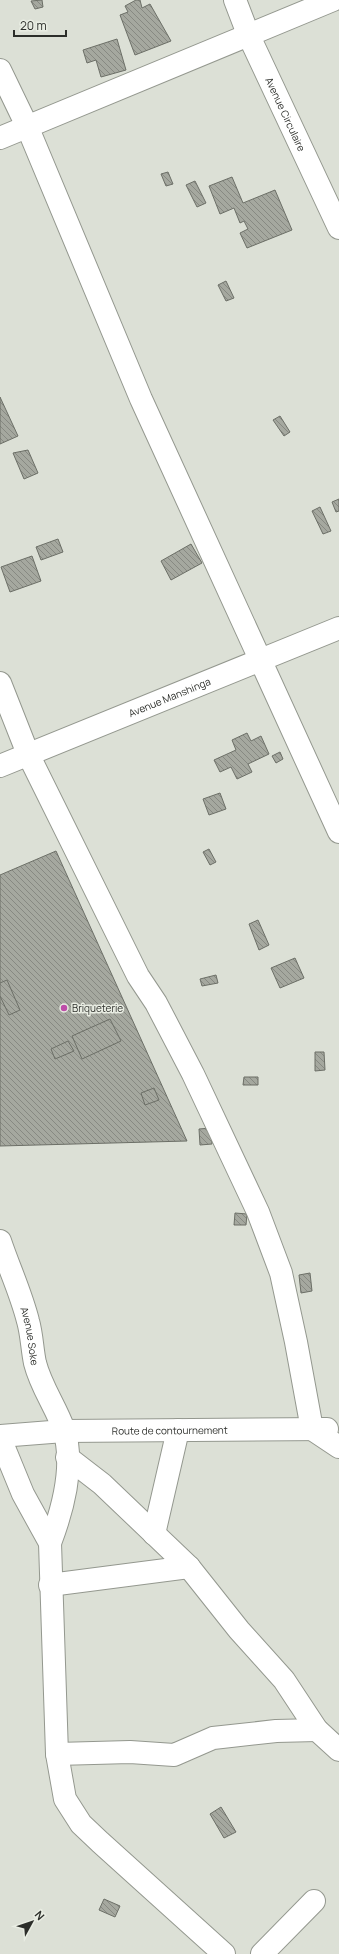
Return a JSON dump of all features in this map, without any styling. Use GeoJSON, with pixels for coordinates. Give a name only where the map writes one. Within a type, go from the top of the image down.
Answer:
{"type":"FeatureCollection","features":[{"type":"Feature","properties":{"kind":"street","name":"Avenue Circulaire"},"geometry":{"type":"LineString","coordinates":[[235,0],[248,34],[339,228]]}},
{"type":"Feature","properties":{"kind":"street"},"geometry":{"type":"LineString","coordinates":[[0,138],[333,0]]}},
{"type":"Feature","properties":{"kind":"street"},"geometry":{"type":"LineString","coordinates":[[0,70],[27,126],[141,399],[259,660],[339,832]]}},
{"type":"Feature","properties":{"kind":"street","name":"Avenue Manshinga"},"geometry":{"type":"LineString","coordinates":[[0,766],[339,628]]}},
{"type":"Feature","properties":{"kind":"street"},"geometry":{"type":"LineString","coordinates":[[0,683],[28,754],[138,976],[156,1003],[193,1074],[258,1212],[281,1273],[296,1342],[312,1429],[339,1447]]}},
{"type":"Feature","properties":{"kind":"street","name":"Avenue Soke"},"geometry":{"type":"LineString","coordinates":[[0,1241],[17,1284],[29,1322],[35,1364],[45,1390],[64,1430],[67,1457],[67,1482],[60,1518],[50,1543]]}},
{"type":"Feature","properties":{"kind":"street","name":"Route de contournement"},"geometry":{"type":"LineString","coordinates":[[0,1437],[64,1430],[339,1430]]}},
{"type":"Feature","properties":{"kind":"street"},"geometry":{"type":"LineString","coordinates":[[154,1534],[178,1430]]}},
{"type":"Feature","properties":{"kind":"street"},"geometry":{"type":"LineString","coordinates":[[0,1437],[22,1494],[50,1543],[50,1585],[57,1754],[65,1799],[81,1824],[224,1954]]}},
{"type":"Feature","properties":{"kind":"street"},"geometry":{"type":"LineString","coordinates":[[67,1457],[102,1484],[189,1567],[239,1630],[284,1680],[317,1730],[339,1750]]}},
{"type":"Feature","properties":{"kind":"street"},"geometry":{"type":"LineString","coordinates":[[50,1585],[189,1567]]}},
{"type":"Feature","properties":{"kind":"street"},"geometry":{"type":"LineString","coordinates":[[57,1754],[130,1752],[174,1755],[212,1738],[276,1731],[317,1730]]}},
{"type":"Feature","properties":{"kind":"street"},"geometry":{"type":"LineString","coordinates":[[262,1954],[314,1901]]}},
{"type":"Feature","properties":{"kind":"building"},"geometry":{"type":"Polygon","coordinates":[[[42,0],[43,7],[35,9],[31,1],[42,0]]]}},
{"type":"Feature","properties":{"kind":"building"},"geometry":{"type":"Polygon","coordinates":[[[136,0],[140,0],[142,8],[150,4],[171,41],[135,55],[120,15],[128,12],[125,6],[136,0]]]}},
{"type":"Feature","properties":{"kind":"building"},"geometry":{"type":"Polygon","coordinates":[[[117,39],[126,70],[101,77],[96,60],[87,63],[83,50],[117,39]]]}},
{"type":"Feature","properties":{"kind":"building"},"geometry":{"type":"Polygon","coordinates":[[[168,172],[173,184],[166,186],[161,174],[168,172]]]}},
{"type":"Feature","properties":{"kind":"building"},"geometry":{"type":"Polygon","coordinates":[[[232,177],[243,203],[275,190],[292,230],[247,248],[240,233],[248,229],[244,221],[240,223],[234,208],[220,214],[209,186],[232,177]]]}},
{"type":"Feature","properties":{"kind":"building"},"geometry":{"type":"Polygon","coordinates":[[[195,181],[206,203],[197,207],[186,185],[195,181]]]}},
{"type":"Feature","properties":{"kind":"building"},"geometry":{"type":"Polygon","coordinates":[[[226,281],[234,298],[226,301],[218,285],[226,281]]]}},
{"type":"Feature","properties":{"kind":"building"},"geometry":{"type":"Polygon","coordinates":[[[0,397],[18,436],[0,444],[0,397]]]}},
{"type":"Feature","properties":{"kind":"building"},"geometry":{"type":"Polygon","coordinates":[[[280,416],[290,432],[284,436],[273,420],[280,416]]]}},
{"type":"Feature","properties":{"kind":"building"},"geometry":{"type":"Polygon","coordinates":[[[28,450],[38,473],[24,479],[13,453],[28,450]]]}},
{"type":"Feature","properties":{"kind":"building"},"geometry":{"type":"Polygon","coordinates":[[[339,499],[339,511],[336,512],[332,502],[339,499]]]}},
{"type":"Feature","properties":{"kind":"building"},"geometry":{"type":"Polygon","coordinates":[[[320,507],[331,531],[323,534],[312,511],[320,507]]]}},
{"type":"Feature","properties":{"kind":"building"},"geometry":{"type":"Polygon","coordinates":[[[58,539],[63,552],[41,560],[36,547],[58,539]]]}},
{"type":"Feature","properties":{"kind":"building"},"geometry":{"type":"Polygon","coordinates":[[[191,544],[202,563],[171,580],[161,561],[191,544]]]}},
{"type":"Feature","properties":{"kind":"building"},"geometry":{"type":"Polygon","coordinates":[[[32,556],[41,581],[10,592],[1,567],[32,556]]]}},
{"type":"Feature","properties":{"kind":"building"},"geometry":{"type":"Polygon","coordinates":[[[247,733],[251,741],[261,736],[269,754],[248,764],[252,772],[237,779],[231,767],[220,772],[214,760],[236,750],[232,740],[247,733]]]}},
{"type":"Feature","properties":{"kind":"building"},"geometry":{"type":"Polygon","coordinates":[[[280,752],[283,759],[276,763],[272,756],[280,752]]]}},
{"type":"Feature","properties":{"kind":"building"},"geometry":{"type":"Polygon","coordinates":[[[220,793],[226,809],[209,815],[203,799],[220,793]]]}},
{"type":"Feature","properties":{"kind":"building"},"geometry":{"type":"Polygon","coordinates":[[[209,849],[216,862],[210,865],[203,852],[209,849]]]}},
{"type":"Feature","properties":{"kind":"building","name":"Briqueterie"},"geometry":{"type":"Polygon","coordinates":[[[56,851],[187,1141],[0,1146],[0,875],[56,851]]]}},
{"type":"Feature","properties":{"kind":"building"},"geometry":{"type":"Polygon","coordinates":[[[258,920],[269,945],[259,950],[249,924],[258,920]]]}},
{"type":"Feature","properties":{"kind":"building"},"geometry":{"type":"Polygon","coordinates":[[[295,958],[304,978],[280,988],[271,968],[295,958]]]}},
{"type":"Feature","properties":{"kind":"building"},"geometry":{"type":"Polygon","coordinates":[[[216,975],[218,983],[202,986],[200,979],[216,975]]]}},
{"type":"Feature","properties":{"kind":"building"},"geometry":{"type":"Polygon","coordinates":[[[7,980],[20,1010],[9,1015],[0,996],[0,983],[7,980]]]}},
{"type":"Feature","properties":{"kind":"building"},"geometry":{"type":"Polygon","coordinates":[[[110,1019],[121,1041],[82,1059],[72,1036],[110,1019]]]}},
{"type":"Feature","properties":{"kind":"building"},"geometry":{"type":"Polygon","coordinates":[[[68,1041],[74,1051],[55,1059],[51,1049],[68,1041]]]}},
{"type":"Feature","properties":{"kind":"building"},"geometry":{"type":"Polygon","coordinates":[[[315,1052],[324,1052],[325,1070],[315,1071],[315,1052]]]}},
{"type":"Feature","properties":{"kind":"building"},"geometry":{"type":"Polygon","coordinates":[[[244,1077],[258,1077],[258,1085],[243,1085],[244,1077]]]}},
{"type":"Feature","properties":{"kind":"building"},"geometry":{"type":"Polygon","coordinates":[[[154,1088],[159,1100],[145,1105],[141,1093],[154,1088]]]}},
{"type":"Feature","properties":{"kind":"building"},"geometry":{"type":"Polygon","coordinates":[[[211,1128],[212,1144],[200,1145],[199,1129],[211,1128]]]}},
{"type":"Feature","properties":{"kind":"building"},"geometry":{"type":"Polygon","coordinates":[[[235,1213],[247,1214],[246,1225],[234,1225],[235,1213]]]}},
{"type":"Feature","properties":{"kind":"building"},"geometry":{"type":"Polygon","coordinates":[[[310,1273],[312,1291],[301,1293],[299,1275],[310,1273]]]}},
{"type":"Feature","properties":{"kind":"building"},"geometry":{"type":"Polygon","coordinates":[[[221,1807],[236,1832],[224,1838],[210,1814],[221,1807]]]}},
{"type":"Feature","properties":{"kind":"building"},"geometry":{"type":"Polygon","coordinates":[[[104,1899],[120,1906],[115,1917],[99,1910],[104,1899]]]}},
{"type":"Feature","properties":{"kind":"place","name":"Briqueterie"},"geometry":{"type":"Point","coordinates":[64,1008]}}]}
